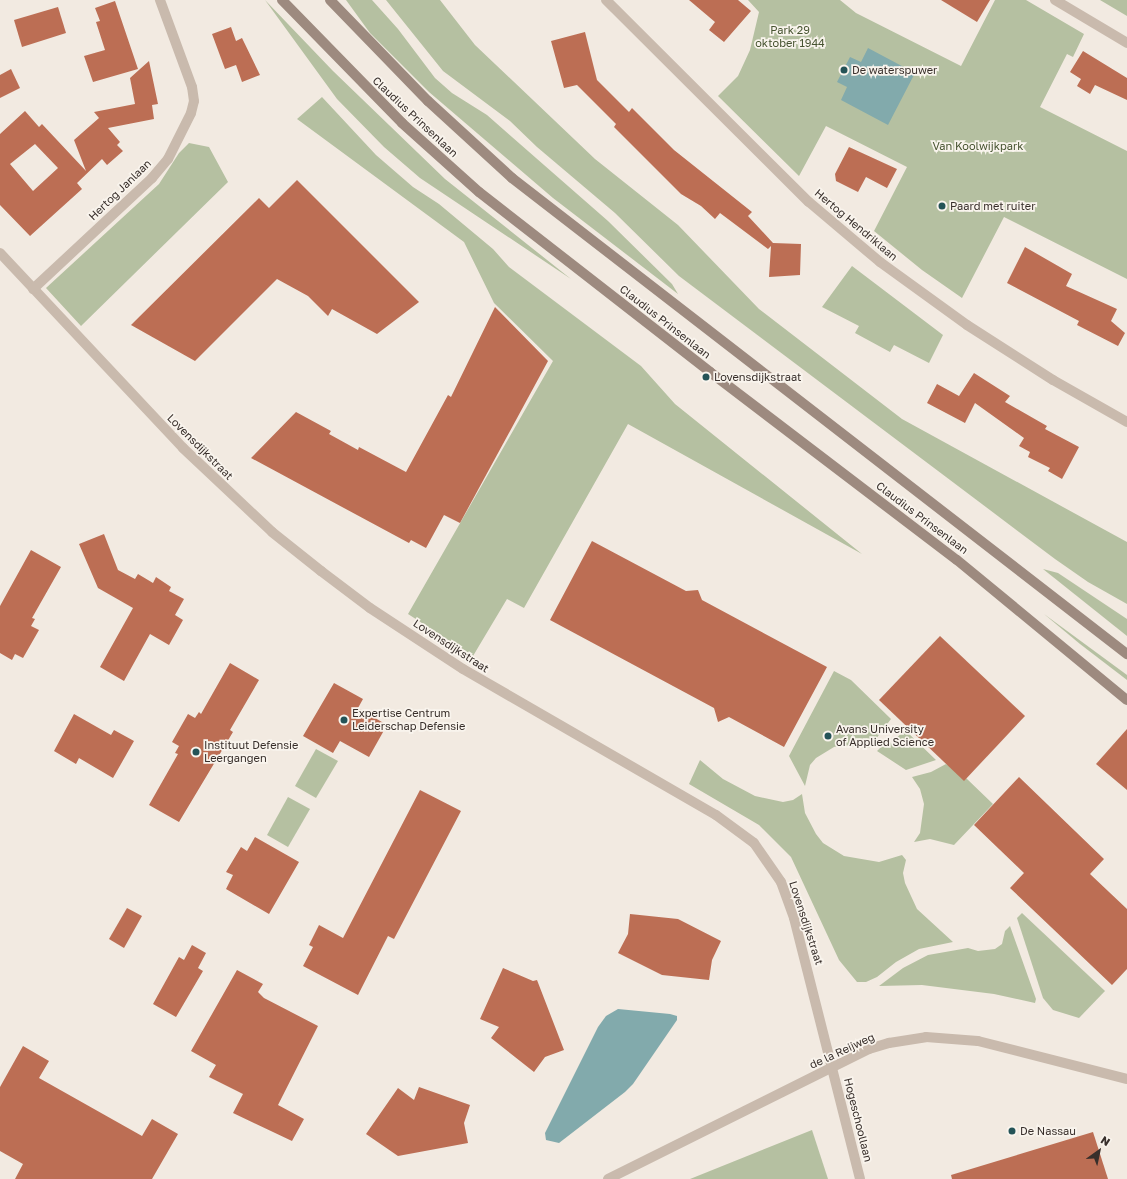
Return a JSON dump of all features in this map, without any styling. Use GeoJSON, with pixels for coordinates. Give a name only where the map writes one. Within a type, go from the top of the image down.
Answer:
{"type":"FeatureCollection","features":[{"type":"Feature","properties":{"kind":"main road","name":"Claudius Prinsenlaan"},"geometry":{"type":"LineString","coordinates":[[282,0],[402,123],[480,192],[710,372],[957,560],[1127,700]]}},
{"type":"Feature","properties":{"kind":"main road","name":"Claudius Prinsenlaan"},"geometry":{"type":"LineString","coordinates":[[330,0],[428,101],[512,178],[1127,654]]}},
{"type":"Feature","properties":{"kind":"street","name":"Hertog Janlaan"},"geometry":{"type":"LineString","coordinates":[[33,289],[152,178],[168,159],[191,113],[194,101],[192,87],[160,0]]}},
{"type":"Feature","properties":{"kind":"street","name":"Hertog Hendriklaan"},"geometry":{"type":"LineString","coordinates":[[606,0],[809,202],[880,262],[967,326],[1053,380],[1127,422]]}},
{"type":"Feature","properties":{"kind":"street"},"geometry":{"type":"LineString","coordinates":[[1055,0],[1127,43]]}},
{"type":"Feature","properties":{"kind":"street","name":"Lovensdijkstraat"},"geometry":{"type":"LineString","coordinates":[[0,253],[189,453],[272,532],[321,571],[370,608],[463,669],[716,815],[754,843],[781,882],[794,918],[833,1067]]}},
{"type":"Feature","properties":{"kind":"street","name":"de la Reijweg"},"geometry":{"type":"LineString","coordinates":[[608,1179],[868,1049],[889,1042],[926,1038],[952,1038],[1028,1052],[1127,1079]]}},
{"type":"Feature","properties":{"kind":"street","name":"Hogeschoollaan"},"geometry":{"type":"LineString","coordinates":[[833,1067],[860,1179]]}},
{"type":"Feature","properties":{"kind":"green space"},"geometry":{"type":"Polygon","coordinates":[[[265,0],[333,71],[445,179],[571,279],[420,178],[384,147],[337,99],[265,0]]]}},
{"type":"Feature","properties":{"kind":"green space"},"geometry":{"type":"Polygon","coordinates":[[[346,0],[372,0],[398,29],[435,78],[452,93],[487,115],[608,221],[672,284],[678,294],[553,198],[429,92],[370,33],[346,0]]]}},
{"type":"Feature","properties":{"kind":"green space"},"geometry":{"type":"Polygon","coordinates":[[[386,0],[440,0],[475,45],[595,159],[678,225],[759,309],[902,419],[1127,542],[1127,604],[1088,582],[1055,559],[679,276],[615,213],[537,147],[510,121],[443,71],[386,0]]]}},
{"type":"Feature","properties":{"kind":"green space","name":"Van Koolwijkpark"},"geometry":{"type":"Polygon","coordinates":[[[748,0],[840,0],[856,13],[961,66],[995,0],[1026,0],[1084,34],[1073,57],[1067,54],[1040,107],[1127,151],[1127,279],[1004,217],[962,298],[922,270],[874,231],[907,167],[826,126],[799,176],[718,96],[738,76],[750,50],[759,12],[748,0]]]}},
{"type":"Feature","properties":{"kind":"green space"},"geometry":{"type":"Polygon","coordinates":[[[1100,0],[1127,0],[1127,16],[1100,0]]]}},
{"type":"Feature","properties":{"kind":"green space"},"geometry":{"type":"Polygon","coordinates":[[[322,97],[376,155],[413,187],[439,204],[493,249],[509,267],[641,366],[675,404],[862,554],[628,424],[524,608],[507,599],[473,656],[408,614],[553,361],[494,303],[464,242],[297,119],[322,97]]]}},
{"type":"Feature","properties":{"kind":"green space"},"geometry":{"type":"Polygon","coordinates":[[[189,143],[209,147],[228,182],[81,326],[46,288],[159,184],[179,153],[189,143]]]}},
{"type":"Feature","properties":{"kind":"green space"},"geometry":{"type":"Polygon","coordinates":[[[852,266],[943,335],[929,363],[894,345],[890,352],[855,333],[859,326],[822,307],[852,266]]]}},
{"type":"Feature","properties":{"kind":"green space"},"geometry":{"type":"Polygon","coordinates":[[[1043,569],[1058,573],[1127,619],[1127,636],[1043,569]]]}},
{"type":"Feature","properties":{"kind":"green space"},"geometry":{"type":"Polygon","coordinates":[[[1044,614],[1127,675],[1127,680],[1080,644],[1044,614]]]}},
{"type":"Feature","properties":{"kind":"green space"},"geometry":{"type":"Polygon","coordinates":[[[834,671],[851,680],[891,719],[869,748],[843,745],[834,747],[816,758],[810,765],[805,786],[789,756],[834,671]]]}},
{"type":"Feature","properties":{"kind":"green space"},"geometry":{"type":"Polygon","coordinates":[[[905,730],[936,760],[906,770],[877,751],[888,740],[891,743],[905,730]]]}},
{"type":"Feature","properties":{"kind":"green space"},"geometry":{"type":"Polygon","coordinates":[[[316,749],[338,761],[316,798],[295,786],[316,749]]]}},
{"type":"Feature","properties":{"kind":"green space"},"geometry":{"type":"Polygon","coordinates":[[[700,760],[723,779],[755,796],[783,802],[793,800],[802,794],[805,813],[816,834],[823,843],[844,856],[879,862],[902,855],[906,860],[903,873],[905,883],[917,909],[953,942],[919,949],[896,962],[877,977],[866,982],[857,982],[839,960],[791,857],[759,825],[689,784],[700,760]]]}},
{"type":"Feature","properties":{"kind":"green space"},"geometry":{"type":"Polygon","coordinates":[[[946,764],[966,778],[993,804],[954,845],[930,839],[914,842],[920,833],[924,804],[920,789],[912,777],[931,772],[946,764]]]}},
{"type":"Feature","properties":{"kind":"green space"},"geometry":{"type":"Polygon","coordinates":[[[288,797],[310,809],[288,847],[267,835],[288,797]]]}},
{"type":"Feature","properties":{"kind":"green space"},"geometry":{"type":"Polygon","coordinates":[[[1022,913],[1105,991],[1079,1018],[1053,1010],[1043,998],[1017,918],[1022,913]]]}},
{"type":"Feature","properties":{"kind":"green space"},"geometry":{"type":"Polygon","coordinates":[[[1010,926],[1036,999],[1035,1003],[994,994],[922,985],[879,986],[903,968],[928,955],[968,948],[978,951],[995,949],[1002,944],[1005,931],[1010,926]]]}},
{"type":"Feature","properties":{"kind":"green space"},"geometry":{"type":"Polygon","coordinates":[[[812,1130],[828,1179],[690,1179],[812,1130]]]}},
{"type":"Feature","properties":{"kind":"water"},"geometry":{"type":"Polygon","coordinates":[[[868,48],[915,73],[888,125],[841,100],[847,87],[837,82],[850,57],[861,62],[868,48]]]}},
{"type":"Feature","properties":{"kind":"water"},"geometry":{"type":"Polygon","coordinates":[[[618,1009],[670,1014],[677,1016],[677,1020],[633,1084],[625,1092],[559,1143],[546,1140],[545,1133],[598,1027],[606,1016],[618,1009]]]}},
{"type":"Feature","properties":{"kind":"building"},"geometry":{"type":"Polygon","coordinates":[[[689,0],[738,0],[751,11],[724,42],[709,30],[715,22],[689,0]]]}},
{"type":"Feature","properties":{"kind":"building"},"geometry":{"type":"Polygon","coordinates":[[[941,0],[990,0],[977,22],[941,0]]]}},
{"type":"Feature","properties":{"kind":"building"},"geometry":{"type":"Polygon","coordinates":[[[115,1],[138,69],[93,82],[84,56],[105,50],[96,22],[100,21],[95,8],[115,1]]]}},
{"type":"Feature","properties":{"kind":"building"},"geometry":{"type":"Polygon","coordinates":[[[58,7],[66,33],[22,47],[14,20],[58,7]]]}},
{"type":"Feature","properties":{"kind":"building"},"geometry":{"type":"Polygon","coordinates":[[[231,27],[236,41],[242,38],[260,75],[242,82],[236,65],[225,69],[212,34],[231,27]]]}},
{"type":"Feature","properties":{"kind":"building"},"geometry":{"type":"Polygon","coordinates":[[[585,32],[597,80],[629,112],[632,108],[674,150],[752,212],[748,216],[773,243],[801,244],[800,275],[769,277],[771,246],[768,249],[720,213],[715,219],[701,206],[681,194],[614,127],[616,124],[577,85],[564,88],[551,41],[585,32]]]}},
{"type":"Feature","properties":{"kind":"building"},"geometry":{"type":"Polygon","coordinates":[[[1083,51],[1127,78],[1127,100],[1095,85],[1090,94],[1077,86],[1081,79],[1070,72],[1083,51]]]}},
{"type":"Feature","properties":{"kind":"building"},"geometry":{"type":"Polygon","coordinates":[[[149,61],[158,104],[152,105],[154,119],[108,128],[120,142],[117,145],[123,151],[107,165],[102,159],[77,183],[82,189],[30,236],[0,205],[0,134],[25,111],[39,127],[42,124],[86,171],[74,140],[99,118],[94,112],[135,104],[130,78],[149,61]],[[35,144],[10,164],[33,191],[58,168],[35,144]]]}},
{"type":"Feature","properties":{"kind":"building"},"geometry":{"type":"Polygon","coordinates":[[[11,69],[20,88],[0,98],[0,75],[11,69]]]}},
{"type":"Feature","properties":{"kind":"building"},"geometry":{"type":"Polygon","coordinates":[[[849,147],[897,169],[887,188],[866,177],[858,192],[836,181],[835,174],[849,147]]]}},
{"type":"Feature","properties":{"kind":"building"},"geometry":{"type":"Polygon","coordinates":[[[297,180],[419,302],[377,334],[332,309],[328,316],[308,296],[277,279],[195,361],[131,325],[259,198],[269,208],[297,180]]]}},
{"type":"Feature","properties":{"kind":"building"},"geometry":{"type":"Polygon","coordinates":[[[1025,247],[1072,274],[1066,286],[1117,309],[1111,321],[1125,333],[1118,346],[1077,325],[1079,321],[1007,283],[1025,247]]]}},
{"type":"Feature","properties":{"kind":"building"},"geometry":{"type":"Polygon","coordinates":[[[495,307],[548,361],[460,523],[444,515],[426,548],[411,540],[409,543],[251,458],[296,412],[331,431],[329,434],[358,450],[359,447],[406,472],[448,395],[451,397],[495,307]]]}},
{"type":"Feature","properties":{"kind":"building"},"geometry":{"type":"Polygon","coordinates":[[[974,373],[1010,396],[1005,402],[1047,426],[1045,429],[1079,447],[1062,479],[1048,471],[1050,468],[1028,457],[1030,452],[1019,446],[1024,438],[975,403],[965,423],[927,403],[937,384],[959,396],[974,373]]]}},
{"type":"Feature","properties":{"kind":"building"},"geometry":{"type":"Polygon","coordinates":[[[104,534],[118,570],[135,579],[138,574],[153,583],[156,577],[171,587],[169,591],[184,599],[175,615],[183,620],[169,645],[150,634],[124,681],[100,667],[133,608],[98,588],[79,544],[104,534]]]}},
{"type":"Feature","properties":{"kind":"building"},"geometry":{"type":"Polygon","coordinates":[[[592,541],[686,591],[698,590],[702,600],[827,667],[784,747],[729,717],[718,722],[714,708],[550,620],[592,541]]]}},
{"type":"Feature","properties":{"kind":"building"},"geometry":{"type":"Polygon","coordinates":[[[31,550],[61,567],[32,618],[35,619],[31,626],[39,630],[23,658],[15,654],[12,660],[0,653],[0,606],[31,550]]]}},
{"type":"Feature","properties":{"kind":"building"},"geometry":{"type":"Polygon","coordinates":[[[940,636],[1025,716],[964,781],[879,700],[940,636]]]}},
{"type":"Feature","properties":{"kind":"building"},"geometry":{"type":"Polygon","coordinates":[[[230,663],[259,680],[230,730],[233,732],[179,822],[149,805],[178,754],[175,753],[179,746],[172,742],[188,714],[195,718],[199,712],[201,714],[230,663]]]}},
{"type":"Feature","properties":{"kind":"building"},"geometry":{"type":"Polygon","coordinates":[[[334,683],[363,699],[358,708],[387,725],[369,757],[340,741],[333,753],[303,736],[334,683]]]}},
{"type":"Feature","properties":{"kind":"building"},"geometry":{"type":"Polygon","coordinates":[[[74,714],[111,735],[114,730],[134,741],[113,778],[79,758],[76,764],[54,751],[74,714]]]}},
{"type":"Feature","properties":{"kind":"building"},"geometry":{"type":"Polygon","coordinates":[[[1127,729],[1127,790],[1096,764],[1127,729]]]}},
{"type":"Feature","properties":{"kind":"building"},"geometry":{"type":"Polygon","coordinates":[[[1019,777],[1104,859],[1090,874],[1127,909],[1127,969],[1112,985],[1010,888],[1024,873],[974,825],[1019,777]]]}},
{"type":"Feature","properties":{"kind":"building"},"geometry":{"type":"Polygon","coordinates":[[[420,790],[461,811],[394,939],[388,936],[358,995],[303,966],[313,947],[309,945],[319,925],[343,938],[420,790]]]}},
{"type":"Feature","properties":{"kind":"building"},"geometry":{"type":"Polygon","coordinates":[[[255,837],[299,862],[269,914],[226,889],[233,875],[226,872],[241,847],[247,851],[255,837]]]}},
{"type":"Feature","properties":{"kind":"building"},"geometry":{"type":"Polygon","coordinates":[[[127,908],[142,916],[124,948],[109,939],[127,908]]]}},
{"type":"Feature","properties":{"kind":"building"},"geometry":{"type":"Polygon","coordinates":[[[630,914],[678,919],[721,941],[712,960],[709,980],[662,975],[618,953],[628,934],[630,914]]]}},
{"type":"Feature","properties":{"kind":"building"},"geometry":{"type":"Polygon","coordinates":[[[192,945],[206,953],[198,968],[203,971],[176,1017],[153,1004],[179,957],[184,960],[192,945]]]}},
{"type":"Feature","properties":{"kind":"building"},"geometry":{"type":"Polygon","coordinates":[[[503,968],[533,981],[537,980],[564,1050],[545,1057],[534,1072],[491,1038],[499,1027],[480,1019],[503,968]]]}},
{"type":"Feature","properties":{"kind":"building"},"geometry":{"type":"Polygon","coordinates":[[[237,970],[263,984],[258,992],[264,998],[318,1026],[278,1105],[304,1119],[292,1141],[233,1113],[243,1094],[209,1077],[216,1065],[191,1051],[237,970]]]}},
{"type":"Feature","properties":{"kind":"building"},"geometry":{"type":"Polygon","coordinates":[[[23,1046],[49,1061],[39,1078],[142,1136],[152,1119],[178,1134],[152,1179],[15,1179],[23,1164],[0,1151],[0,1087],[23,1046]]]}},
{"type":"Feature","properties":{"kind":"building"},"geometry":{"type":"Polygon","coordinates":[[[419,1087],[470,1105],[464,1123],[468,1143],[398,1156],[366,1134],[398,1088],[414,1100],[419,1087]]]}},
{"type":"Feature","properties":{"kind":"building"},"geometry":{"type":"Polygon","coordinates":[[[1093,1132],[1108,1179],[952,1179],[951,1175],[1093,1132]]]}},
{"type":"Feature","properties":{"kind":"place","name":"De waterspuwer"},"geometry":{"type":"Point","coordinates":[844,70]}},
{"type":"Feature","properties":{"kind":"place","name":"Paard met ruiter"},"geometry":{"type":"Point","coordinates":[942,206]}},
{"type":"Feature","properties":{"kind":"place","name":"Lovensdijkstraat"},"geometry":{"type":"Point","coordinates":[706,377]}},
{"type":"Feature","properties":{"kind":"place","name":"Expertise Centrum Leiderschap Defensie"},"geometry":{"type":"Point","coordinates":[344,720]}},
{"type":"Feature","properties":{"kind":"place","name":"Avans University of Applied Science"},"geometry":{"type":"Point","coordinates":[828,736]}},
{"type":"Feature","properties":{"kind":"place","name":"Instituut Defensie Leergangen"},"geometry":{"type":"Point","coordinates":[196,752]}},
{"type":"Feature","properties":{"kind":"place","name":"De Nassau"},"geometry":{"type":"Point","coordinates":[1012,1131]}},
{"type":"Feature","properties":{"kind":"park label","name":"Park 29 oktober 1944"},"geometry":{"type":"Point","coordinates":[790,37]}}]}
